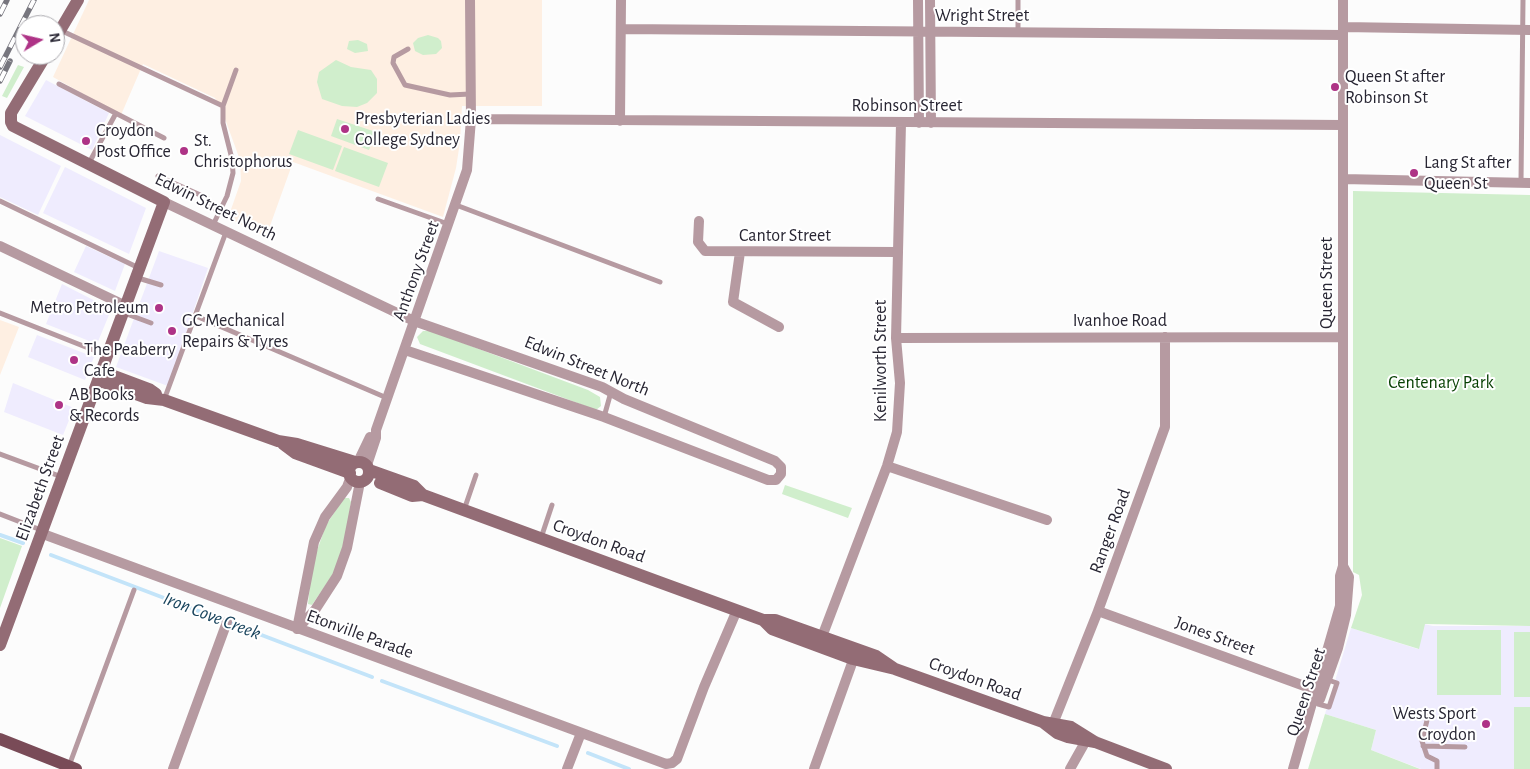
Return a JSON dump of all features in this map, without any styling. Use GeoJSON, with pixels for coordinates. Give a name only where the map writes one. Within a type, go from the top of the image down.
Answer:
{"type":"FeatureCollection","features":[{"type":"Feature","properties":{"kind":"main road"},"geometry":{"type":"LineString","coordinates":[[0,739],[73,768]]}},
{"type":"Feature","properties":{"kind":"street"},"geometry":{"type":"LineString","coordinates":[[65,22],[78,0]]}},
{"type":"Feature","properties":{"kind":"street","name":"Anthony Street"},"geometry":{"type":"LineString","coordinates":[[297,629],[315,610],[337,576],[347,548],[356,502],[359,471],[370,436],[376,430],[388,398],[450,224],[467,170],[471,119],[470,0]]}},
{"type":"Feature","properties":{"kind":"street"},"geometry":{"type":"LineString","coordinates":[[620,121],[621,0]]}},
{"type":"Feature","properties":{"kind":"street"},"geometry":{"type":"LineString","coordinates":[[918,0],[918,123]]}},
{"type":"Feature","properties":{"kind":"street"},"geometry":{"type":"LineString","coordinates":[[930,0],[931,123]]}},
{"type":"Feature","properties":{"kind":"street","name":"Queen Street"},"geometry":{"type":"LineString","coordinates":[[1293,769],[1319,691],[1340,606],[1340,576],[1343,566],[1343,0]]}},
{"type":"Feature","properties":{"kind":"street","name":"Wright Street"},"geometry":{"type":"LineString","coordinates":[[621,29],[1018,32],[1526,30]]}},
{"type":"Feature","properties":{"kind":"street","name":"Edwin Street North"},"geometry":{"type":"LineString","coordinates":[[40,65],[15,106],[11,122],[16,129],[226,232],[414,321],[473,340],[611,392],[775,461],[781,466],[781,474],[776,480],[768,480],[604,417],[405,350]]}},
{"type":"Feature","properties":{"kind":"street","name":"Robinson Street"},"geometry":{"type":"LineString","coordinates":[[471,119],[1343,125]]}},
{"type":"Feature","properties":{"kind":"street","name":"Kenilworth Street"},"geometry":{"type":"LineString","coordinates":[[820,641],[888,466],[897,432],[900,383],[896,338],[901,123]]}},
{"type":"Feature","properties":{"kind":"street"},"geometry":{"type":"LineString","coordinates":[[1344,179],[1525,182]]}},
{"type":"Feature","properties":{"kind":"street","name":"Elizabeth Street"},"geometry":{"type":"LineString","coordinates":[[0,645],[164,202]]}},
{"type":"Feature","properties":{"kind":"street","name":"Cantor Street"},"geometry":{"type":"LineString","coordinates":[[699,221],[698,242],[705,251],[898,252]]}},
{"type":"Feature","properties":{"kind":"street"},"geometry":{"type":"LineString","coordinates":[[0,246],[124,309]]}},
{"type":"Feature","properties":{"kind":"street"},"geometry":{"type":"LineString","coordinates":[[740,252],[733,302],[779,327]]}},
{"type":"Feature","properties":{"kind":"street","name":"Ranger Road"},"geometry":{"type":"LineString","coordinates":[[1049,725],[1098,611],[1164,427],[1165,337]]}},
{"type":"Feature","properties":{"kind":"street","name":"Ivanhoe Road"},"geometry":{"type":"LineString","coordinates":[[896,338],[1343,337]]}},
{"type":"Feature","properties":{"kind":"street","name":"Croydon Road"},"geometry":{"type":"LineString","coordinates":[[99,375],[149,389],[164,400],[278,441],[295,453],[414,486],[423,494],[464,510],[763,620],[775,620],[820,641],[855,654],[876,656],[895,669],[1049,725],[1071,728],[1090,740],[1166,769]]}},
{"type":"Feature","properties":{"kind":"street"},"geometry":{"type":"LineString","coordinates":[[888,466],[1047,520]]}},
{"type":"Feature","properties":{"kind":"street","name":"Anthony Street"},"geometry":{"type":"LineString","coordinates":[[297,629],[314,542],[325,517],[359,471]]}},
{"type":"Feature","properties":{"kind":"street","name":"Etonville Parade"},"geometry":{"type":"LineString","coordinates":[[43,532],[297,629],[666,764],[672,763],[677,759],[736,610]]}},
{"type":"Feature","properties":{"kind":"street","name":"Queen Street"},"geometry":{"type":"LineString","coordinates":[[1299,769],[1318,704],[1319,691],[1328,680],[1346,614],[1349,576],[1343,566]]}},
{"type":"Feature","properties":{"kind":"street","name":"Jones Street"},"geometry":{"type":"LineString","coordinates":[[1098,611],[1319,691]]}},
{"type":"Feature","properties":{"kind":"street"},"geometry":{"type":"LineString","coordinates":[[173,769],[227,622]]}},
{"type":"Feature","properties":{"kind":"street"},"geometry":{"type":"LineString","coordinates":[[814,769],[855,654]]}},
{"type":"Feature","properties":{"kind":"street"},"geometry":{"type":"LineString","coordinates":[[567,769],[581,733]]}},
{"type":"Feature","properties":{"kind":"street"},"geometry":{"type":"LineString","coordinates":[[1070,769],[1090,740]]}},
{"type":"Feature","properties":{"kind":"lane"},"geometry":{"type":"LineString","coordinates":[[1018,0],[1018,32]]}},
{"type":"Feature","properties":{"kind":"lane"},"geometry":{"type":"LineString","coordinates":[[1523,0],[1526,30],[1525,182]]}},
{"type":"Feature","properties":{"kind":"lane"},"geometry":{"type":"LineString","coordinates":[[65,37],[223,106]]}},
{"type":"Feature","properties":{"kind":"lane"},"geometry":{"type":"LineString","coordinates":[[408,49],[394,57],[393,63],[405,85],[450,95],[471,94]]}},
{"type":"Feature","properties":{"kind":"lane"},"geometry":{"type":"LineString","coordinates":[[212,225],[227,196],[233,173],[231,152],[223,123],[223,106],[236,70]]}},
{"type":"Feature","properties":{"kind":"lane"},"geometry":{"type":"LineString","coordinates":[[59,84],[164,138]]}},
{"type":"Feature","properties":{"kind":"lane"},"geometry":{"type":"LineString","coordinates":[[88,164],[115,114]]}},
{"type":"Feature","properties":{"kind":"lane"},"geometry":{"type":"LineString","coordinates":[[158,176],[207,198],[218,213]]}},
{"type":"Feature","properties":{"kind":"lane"},"geometry":{"type":"LineString","coordinates":[[378,199],[450,224]]}},
{"type":"Feature","properties":{"kind":"lane"},"geometry":{"type":"LineString","coordinates":[[0,200],[161,285]]}},
{"type":"Feature","properties":{"kind":"lane"},"geometry":{"type":"LineString","coordinates":[[456,205],[660,282]]}},
{"type":"Feature","properties":{"kind":"lane"},"geometry":{"type":"LineString","coordinates":[[164,400],[226,232]]}},
{"type":"Feature","properties":{"kind":"lane"},"geometry":{"type":"LineString","coordinates":[[124,309],[151,323]]}},
{"type":"Feature","properties":{"kind":"lane"},"geometry":{"type":"LineString","coordinates":[[0,313],[107,356]]}},
{"type":"Feature","properties":{"kind":"lane"},"geometry":{"type":"LineString","coordinates":[[196,316],[388,398]]}},
{"type":"Feature","properties":{"kind":"lane"},"geometry":{"type":"LineString","coordinates":[[604,417],[611,392]]}},
{"type":"Feature","properties":{"kind":"lane"},"geometry":{"type":"LineString","coordinates":[[0,454],[62,477]]}},
{"type":"Feature","properties":{"kind":"lane"},"geometry":{"type":"LineString","coordinates":[[464,510],[476,475]]}},
{"type":"Feature","properties":{"kind":"lane"},"geometry":{"type":"LineString","coordinates":[[340,496],[350,494],[356,502]]}},
{"type":"Feature","properties":{"kind":"lane"},"geometry":{"type":"LineString","coordinates":[[541,538],[552,505]]}},
{"type":"Feature","properties":{"kind":"lane"},"geometry":{"type":"LineString","coordinates":[[0,514],[43,532]]}},
{"type":"Feature","properties":{"kind":"lane"},"geometry":{"type":"LineString","coordinates":[[73,768],[134,590]]}},
{"type":"Feature","properties":{"kind":"lane"},"geometry":{"type":"LineString","coordinates":[[302,606],[306,611],[315,610]]}},
{"type":"Feature","properties":{"kind":"lane"},"geometry":{"type":"LineString","coordinates":[[1318,704],[1328,707],[1337,683],[1328,680]]}},
{"type":"Feature","properties":{"kind":"lane"},"geometry":{"type":"LineString","coordinates":[[1429,712],[1422,742],[1427,756],[1437,761],[1437,769]]}},
{"type":"Feature","properties":{"kind":"lane"},"geometry":{"type":"LineString","coordinates":[[1423,746],[1465,746]]}},
{"type":"Feature","properties":{"kind":"shaded area","name":"Presbyterian Ladies College Sydney"},"geometry":{"type":"Polygon","coordinates":[[[89,0],[542,0],[542,106],[462,106],[456,168],[443,217],[293,162],[266,237],[228,218],[241,181],[240,160],[224,116],[215,98],[143,64],[121,115],[53,77],[59,65],[65,65],[65,51],[89,0]]]}},
{"type":"Feature","properties":{"kind":"shaded area"},"geometry":{"type":"Polygon","coordinates":[[[46,80],[109,113],[92,150],[25,116],[46,80]]]}},
{"type":"Feature","properties":{"kind":"shaded area"},"geometry":{"type":"Polygon","coordinates":[[[0,135],[61,166],[38,215],[0,197],[0,135]]]}},
{"type":"Feature","properties":{"kind":"shaded area"},"geometry":{"type":"Polygon","coordinates":[[[65,167],[146,208],[129,254],[43,213],[65,167]]]}},
{"type":"Feature","properties":{"kind":"shaded area"},"geometry":{"type":"Polygon","coordinates":[[[86,246],[125,264],[115,291],[74,272],[86,246]]]}},
{"type":"Feature","properties":{"kind":"shaded area"},"geometry":{"type":"Polygon","coordinates":[[[159,251],[208,268],[168,386],[116,367],[159,251]]]}},
{"type":"Feature","properties":{"kind":"shaded area"},"geometry":{"type":"Polygon","coordinates":[[[62,284],[111,310],[97,344],[46,324],[62,284]]]}},
{"type":"Feature","properties":{"kind":"shaded area"},"geometry":{"type":"Polygon","coordinates":[[[0,320],[19,327],[0,375],[0,320]]]}},
{"type":"Feature","properties":{"kind":"shaded area"},"geometry":{"type":"Polygon","coordinates":[[[37,335],[94,357],[85,380],[28,357],[37,335]]]}},
{"type":"Feature","properties":{"kind":"shaded area"},"geometry":{"type":"Polygon","coordinates":[[[13,383],[74,408],[63,435],[4,412],[13,383]]]}},
{"type":"Feature","properties":{"kind":"shaded area"},"geometry":{"type":"Polygon","coordinates":[[[1424,624],[1433,626],[1530,626],[1530,769],[1421,769],[1371,750],[1376,730],[1325,714],[1351,628],[1418,649],[1424,624]]]}},
{"type":"Feature","properties":{"kind":"green space"},"geometry":{"type":"Polygon","coordinates":[[[428,35],[438,38],[441,41],[442,48],[436,54],[423,55],[415,51],[413,43],[418,38],[428,35]]]}},
{"type":"Feature","properties":{"kind":"green space"},"geometry":{"type":"Polygon","coordinates":[[[358,40],[367,44],[368,51],[355,53],[347,49],[349,41],[358,40]]]}},
{"type":"Feature","properties":{"kind":"green space"},"geometry":{"type":"Polygon","coordinates":[[[336,60],[351,67],[371,70],[377,79],[377,93],[367,103],[357,107],[342,106],[322,99],[317,82],[319,72],[336,60]]]}},
{"type":"Feature","properties":{"kind":"green space"},"geometry":{"type":"Polygon","coordinates":[[[18,65],[24,67],[7,98],[2,96],[18,65]]]}},
{"type":"Feature","properties":{"kind":"green space"},"geometry":{"type":"Polygon","coordinates":[[[337,119],[376,132],[369,150],[331,136],[337,119]]]}},
{"type":"Feature","properties":{"kind":"green space"},"geometry":{"type":"Polygon","coordinates":[[[298,130],[342,146],[333,170],[289,154],[298,130]]]}},
{"type":"Feature","properties":{"kind":"green space"},"geometry":{"type":"Polygon","coordinates":[[[344,147],[388,163],[379,187],[335,171],[344,147]]]}},
{"type":"Feature","properties":{"kind":"green space","name":"Centenary Park"},"geometry":{"type":"Polygon","coordinates":[[[1353,191],[1530,195],[1530,626],[1425,624],[1419,649],[1351,628],[1362,595],[1359,575],[1353,572],[1353,191]]]}},
{"type":"Feature","properties":{"kind":"green space"},"geometry":{"type":"Polygon","coordinates":[[[423,331],[431,331],[588,390],[600,397],[601,406],[596,410],[420,344],[417,337],[423,331]]]}},
{"type":"Feature","properties":{"kind":"green space"},"geometry":{"type":"Polygon","coordinates":[[[785,485],[852,508],[848,518],[782,494],[785,485]]]}},
{"type":"Feature","properties":{"kind":"green space"},"geometry":{"type":"Polygon","coordinates":[[[344,498],[349,498],[351,502],[346,538],[333,574],[312,605],[308,604],[312,565],[326,525],[344,498]]]}},
{"type":"Feature","properties":{"kind":"green space"},"geometry":{"type":"Polygon","coordinates":[[[0,538],[22,546],[0,608],[0,538]]]}},
{"type":"Feature","properties":{"kind":"green space"},"geometry":{"type":"Polygon","coordinates":[[[1437,630],[1501,630],[1501,695],[1437,695],[1437,630]]]}},
{"type":"Feature","properties":{"kind":"green space"},"geometry":{"type":"Polygon","coordinates":[[[1514,632],[1530,632],[1530,697],[1514,697],[1514,632]]]}},
{"type":"Feature","properties":{"kind":"green space"},"geometry":{"type":"Polygon","coordinates":[[[1514,707],[1530,707],[1530,769],[1514,769],[1514,707]]]}},
{"type":"Feature","properties":{"kind":"green space"},"geometry":{"type":"Polygon","coordinates":[[[1325,714],[1376,730],[1371,750],[1420,769],[1308,769],[1325,714]]]}},
{"type":"Feature","properties":{"kind":"waterway","name":"Iron Cove Creek"},"geometry":{"type":"LineString","coordinates":[[0,535],[23,543]]}},
{"type":"Feature","properties":{"kind":"waterway","name":"Iron Cove Creek"},"geometry":{"type":"LineString","coordinates":[[51,555],[372,677]]}},
{"type":"Feature","properties":{"kind":"waterway","name":"Iron Cove Creek"},"geometry":{"type":"LineString","coordinates":[[382,681],[557,746]]}},
{"type":"Feature","properties":{"kind":"waterway","name":"Iron Cove Creek"},"geometry":{"type":"LineString","coordinates":[[588,753],[629,769]]}},
{"type":"Feature","properties":{"kind":"railway"},"geometry":{"type":"LineString","coordinates":[[0,14],[7,0]]}},
{"type":"Feature","properties":{"kind":"railway"},"geometry":{"type":"LineString","coordinates":[[0,67],[34,0]]}},
{"type":"Feature","properties":{"kind":"railway"},"geometry":{"type":"LineString","coordinates":[[0,81],[10,61]]}},
{"type":"Feature","properties":{"kind":"place","name":"Queen St after Robinson St"},"geometry":{"type":"Point","coordinates":[1335,87]}},
{"type":"Feature","properties":{"kind":"place","name":"Presbyterian Ladies College Sydney"},"geometry":{"type":"Point","coordinates":[345,129]}},
{"type":"Feature","properties":{"kind":"place","name":"Croydon Post Office"},"geometry":{"type":"Point","coordinates":[86,141]}},
{"type":"Feature","properties":{"kind":"place","name":"St. Christophorus"},"geometry":{"type":"Point","coordinates":[184,151]}},
{"type":"Feature","properties":{"kind":"place","name":"Lang St after Queen St"},"geometry":{"type":"Point","coordinates":[1414,173]}},
{"type":"Feature","properties":{"kind":"place","name":"Metro Petroleum"},"geometry":{"type":"Point","coordinates":[159,308]}},
{"type":"Feature","properties":{"kind":"place","name":"GC Mechanical Repairs & Tyres"},"geometry":{"type":"Point","coordinates":[172,331]}},
{"type":"Feature","properties":{"kind":"place","name":"The Peaberry Cafe"},"geometry":{"type":"Point","coordinates":[74,360]}},
{"type":"Feature","properties":{"kind":"place","name":"AB Books & Records"},"geometry":{"type":"Point","coordinates":[59,405]}},
{"type":"Feature","properties":{"kind":"place","name":"Wests Sport Croydon"},"geometry":{"type":"Point","coordinates":[1486,724]}}]}
